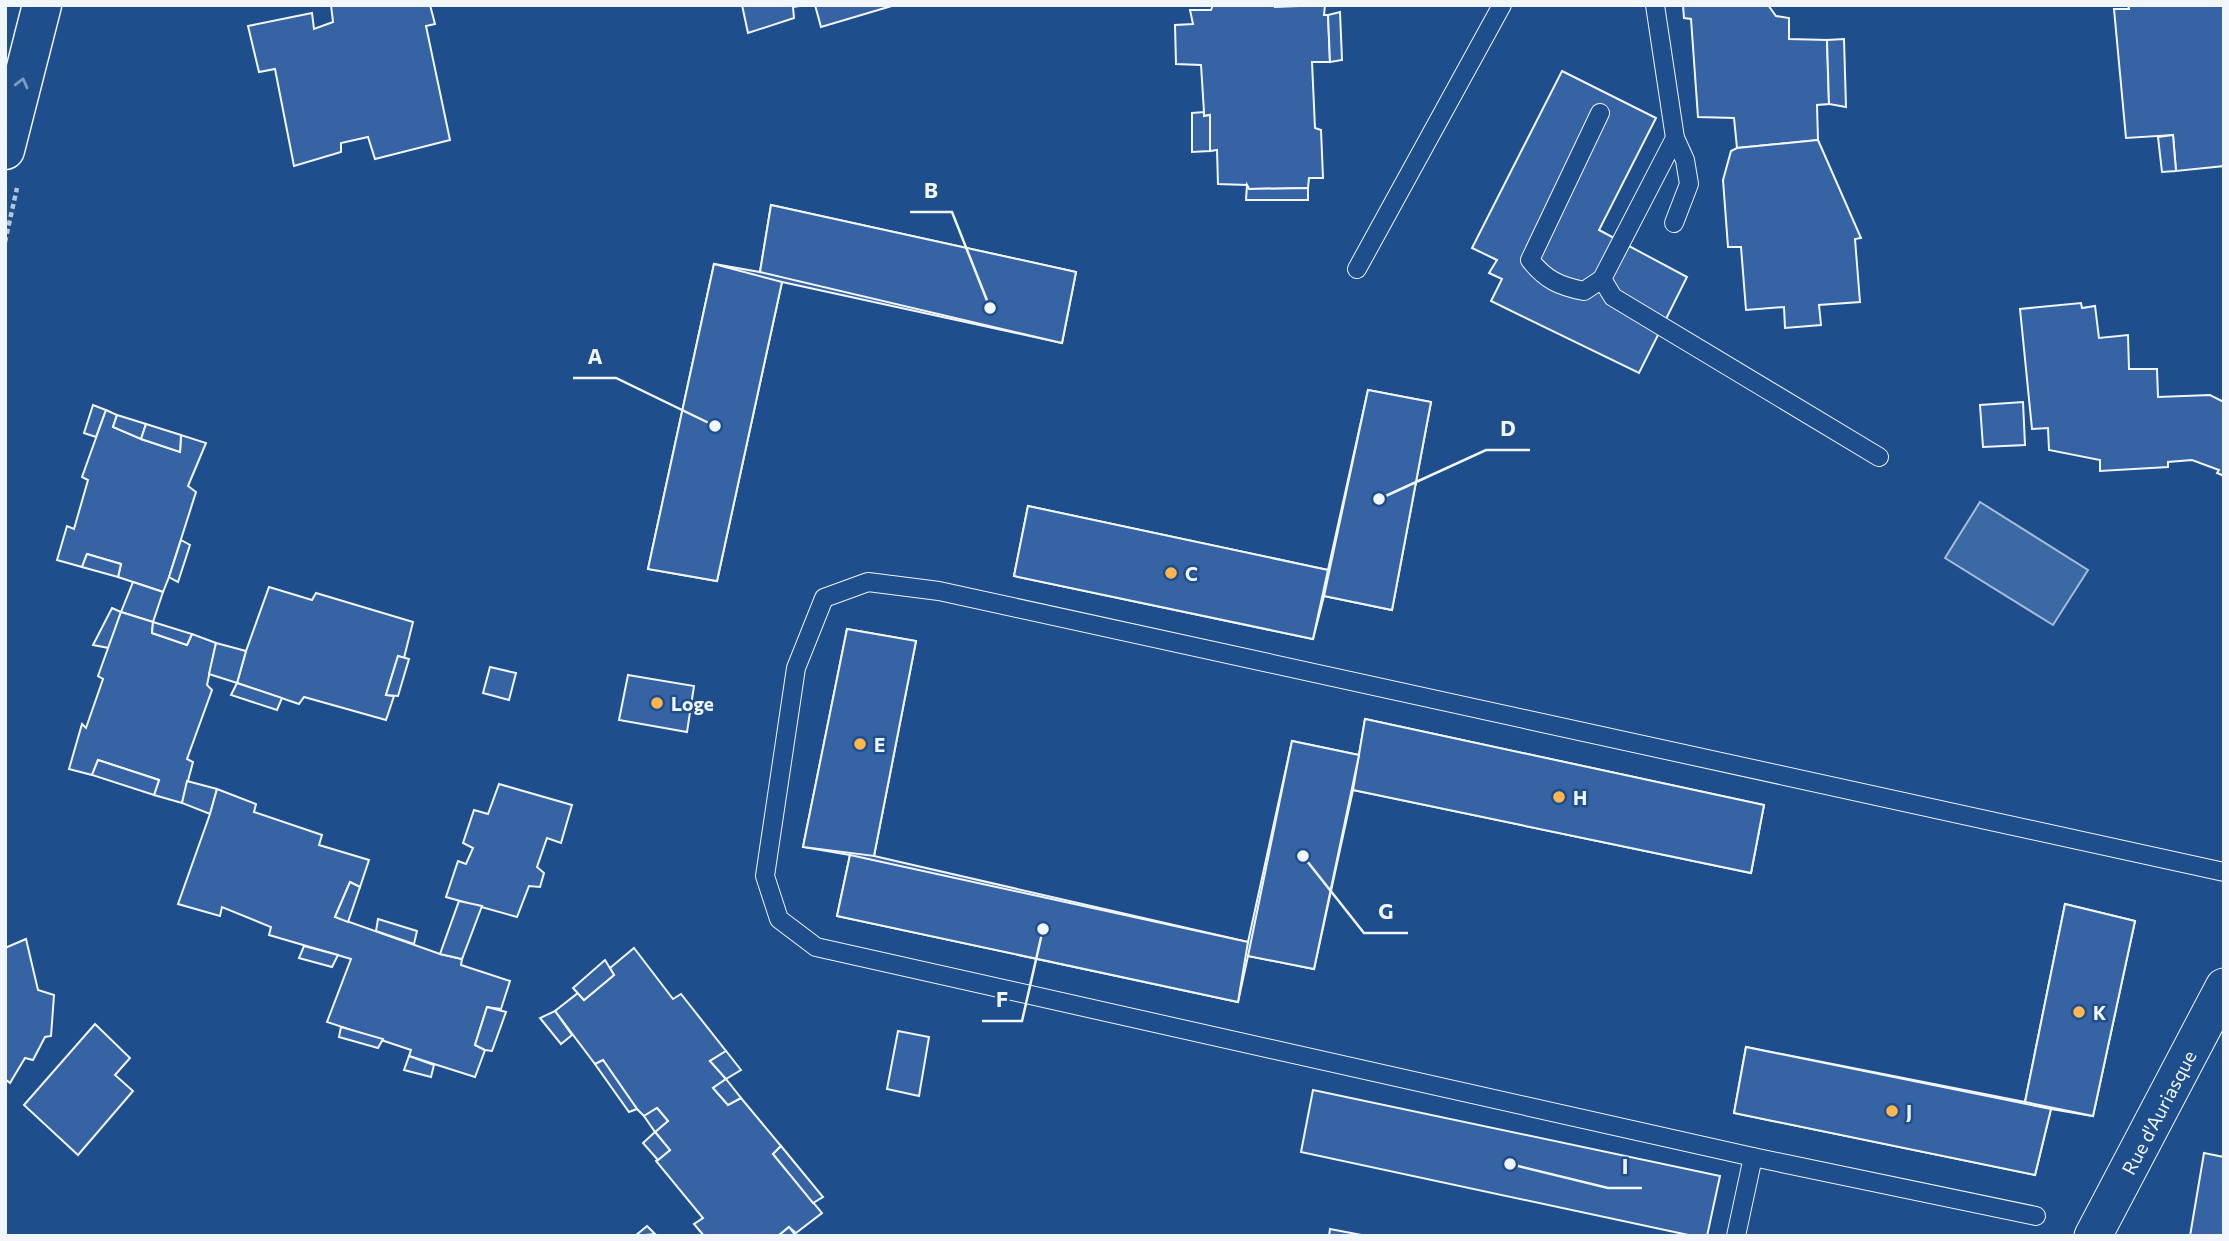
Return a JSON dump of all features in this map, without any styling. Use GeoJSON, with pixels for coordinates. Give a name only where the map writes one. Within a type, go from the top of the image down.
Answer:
{"type":"FeatureCollection","features":[{"type":"Feature","properties":{"kind":"main road"},"geometry":{"type":"LineString","coordinates":[[5,150],[42,5]]}},
{"type":"Feature","properties":{"kind":"street","name":"Rue d'Auriasque"},"geometry":{"type":"LineString","coordinates":[[2093,1236],[2224,988]]}},
{"type":"Feature","properties":{"kind":"lane"},"geometry":{"type":"LineString","coordinates":[[1357,269],[1502,5]]}},
{"type":"Feature","properties":{"kind":"lane"},"geometry":{"type":"LineString","coordinates":[[1655,5],[1675,138],[1685,160],[1689,184],[1674,223]]}},
{"type":"Feature","properties":{"kind":"lane"},"geometry":{"type":"LineString","coordinates":[[1600,113],[1530,260],[1540,273],[1561,286],[1584,291],[1602,279],[1675,138]]}},
{"type":"Feature","properties":{"kind":"lane"},"geometry":{"type":"LineString","coordinates":[[1602,279],[1613,297],[1879,457]]}},
{"type":"Feature","properties":{"kind":"lane"},"geometry":{"type":"LineString","coordinates":[[2036,1216],[1753,1157],[816,947],[779,919],[765,876],[796,668],[824,598],[868,582],[939,591],[2224,872]]}},
{"type":"Feature","properties":{"kind":"lane"},"geometry":{"type":"LineString","coordinates":[[1736,1236],[1753,1157]]}},
{"type":"Feature","properties":{"kind":"water"},"geometry":{"type":"Polygon","coordinates":[[[1980,502],[2088,570],[2053,625],[1945,558],[1980,502]]]}},
{"type":"Feature","properties":{"kind":"building"},"geometry":{"type":"Polygon","coordinates":[[[331,5],[430,5],[435,24],[426,26],[450,140],[375,159],[368,137],[341,143],[341,152],[294,166],[275,69],[259,72],[248,26],[312,13],[314,29],[333,22],[331,5]]]}},
{"type":"Feature","properties":{"kind":"building"},"geometry":{"type":"Polygon","coordinates":[[[742,5],[806,5],[793,7],[794,18],[748,33],[742,5]]]}},
{"type":"Feature","properties":{"kind":"building"},"geometry":{"type":"Polygon","coordinates":[[[815,5],[895,5],[821,27],[815,5]]]}},
{"type":"Feature","properties":{"kind":"building"},"geometry":{"type":"Polygon","coordinates":[[[1213,5],[1325,5],[1324,15],[1328,15],[1330,62],[1312,62],[1315,128],[1321,130],[1323,178],[1309,178],[1308,188],[1249,189],[1247,185],[1218,184],[1217,150],[1210,151],[1210,115],[1204,116],[1201,65],[1176,64],[1175,25],[1193,24],[1190,10],[1211,10],[1213,5]]]}},
{"type":"Feature","properties":{"kind":"building"},"geometry":{"type":"Polygon","coordinates":[[[1683,5],[1768,5],[1776,16],[1789,18],[1789,39],[1827,40],[1829,104],[1817,105],[1818,140],[1737,148],[1734,118],[1698,117],[1691,19],[1684,18],[1683,5]]]}},
{"type":"Feature","properties":{"kind":"building"},"geometry":{"type":"Polygon","coordinates":[[[2128,5],[2224,5],[2224,166],[2176,171],[2173,135],[2126,138],[2114,9],[2129,9],[2128,5]]]}},
{"type":"Feature","properties":{"kind":"building"},"geometry":{"type":"Polygon","coordinates":[[[1340,12],[1342,60],[1330,62],[1328,15],[1340,12]]]}},
{"type":"Feature","properties":{"kind":"building"},"geometry":{"type":"Polygon","coordinates":[[[1844,39],[1846,107],[1829,104],[1827,40],[1844,39]]]}},
{"type":"Feature","properties":{"kind":"building"},"geometry":{"type":"Polygon","coordinates":[[[1562,71],[1656,118],[1599,230],[1687,277],[1639,373],[1491,301],[1502,279],[1489,273],[1497,260],[1472,248],[1562,71]]]}},
{"type":"Feature","properties":{"kind":"building"},"geometry":{"type":"Polygon","coordinates":[[[1204,112],[1204,116],[1210,115],[1210,151],[1192,152],[1192,113],[1204,112]]]}},
{"type":"Feature","properties":{"kind":"building"},"geometry":{"type":"Polygon","coordinates":[[[2173,135],[2176,171],[2162,172],[2158,137],[2173,135]]]}},
{"type":"Feature","properties":{"kind":"building"},"geometry":{"type":"Polygon","coordinates":[[[1818,140],[1861,238],[1855,239],[1860,302],[1819,305],[1821,325],[1785,328],[1784,307],[1746,310],[1741,247],[1728,247],[1723,180],[1731,151],[1737,148],[1818,140]]]}},
{"type":"Feature","properties":{"kind":"building"},"geometry":{"type":"Polygon","coordinates":[[[1247,185],[1249,189],[1308,188],[1308,200],[1246,200],[1247,185]]]}},
{"type":"Feature","properties":{"kind":"building"},"geometry":{"type":"Polygon","coordinates":[[[771,205],[1076,272],[1062,343],[782,282],[717,581],[648,569],[714,264],[760,272],[771,205]]]}},
{"type":"Feature","properties":{"kind":"building"},"geometry":{"type":"Polygon","coordinates":[[[771,205],[1076,272],[1062,343],[760,272],[771,205]]]}},
{"type":"Feature","properties":{"kind":"building"},"geometry":{"type":"Polygon","coordinates":[[[714,264],[782,282],[717,581],[648,569],[714,264]]]}},
{"type":"Feature","properties":{"kind":"building"},"geometry":{"type":"Polygon","coordinates":[[[2081,303],[2082,308],[2095,306],[2099,338],[2128,335],[2129,369],[2157,369],[2158,397],[2210,395],[2224,402],[2224,476],[2217,473],[2219,470],[2192,460],[2168,462],[2168,467],[2100,471],[2100,460],[2049,450],[2048,428],[2032,429],[2020,309],[2081,303]]]}},
{"type":"Feature","properties":{"kind":"building","name":"C"},"geometry":{"type":"Polygon","coordinates":[[[1368,390],[1431,402],[1392,610],[1324,596],[1313,639],[1014,576],[1028,506],[1328,570],[1368,390]]]}},
{"type":"Feature","properties":{"kind":"building"},"geometry":{"type":"Polygon","coordinates":[[[1368,390],[1431,402],[1392,610],[1324,596],[1368,390]]]}},
{"type":"Feature","properties":{"kind":"building"},"geometry":{"type":"Polygon","coordinates":[[[2023,402],[2025,445],[1983,447],[1980,405],[2023,402]]]}},
{"type":"Feature","properties":{"kind":"building"},"geometry":{"type":"Polygon","coordinates":[[[93,405],[106,410],[96,437],[84,433],[93,405]]]}},
{"type":"Feature","properties":{"kind":"building"},"geometry":{"type":"Polygon","coordinates":[[[106,410],[117,415],[113,427],[180,452],[181,435],[206,443],[188,486],[196,492],[163,592],[118,577],[121,564],[87,554],[82,567],[57,560],[67,526],[74,529],[88,480],[82,477],[106,410]]]}},
{"type":"Feature","properties":{"kind":"building"},"geometry":{"type":"Polygon","coordinates":[[[117,415],[146,424],[141,439],[113,427],[117,415]]]}},
{"type":"Feature","properties":{"kind":"building"},"geometry":{"type":"Polygon","coordinates":[[[146,424],[181,435],[180,452],[141,439],[146,424]]]}},
{"type":"Feature","properties":{"kind":"building","name":"C"},"geometry":{"type":"Polygon","coordinates":[[[1028,506],[1328,570],[1313,639],[1014,576],[1028,506]]]}},
{"type":"Feature","properties":{"kind":"building"},"geometry":{"type":"Polygon","coordinates":[[[181,540],[190,545],[178,582],[169,577],[181,540]]]}},
{"type":"Feature","properties":{"kind":"building"},"geometry":{"type":"Polygon","coordinates":[[[87,554],[121,564],[118,577],[82,567],[87,554]]]}},
{"type":"Feature","properties":{"kind":"building"},"geometry":{"type":"Polygon","coordinates":[[[133,582],[163,592],[153,622],[121,612],[133,582]]]}},
{"type":"Feature","properties":{"kind":"building"},"geometry":{"type":"Polygon","coordinates":[[[269,587],[312,600],[316,593],[413,622],[404,658],[398,656],[386,695],[394,696],[386,720],[304,697],[299,704],[237,683],[269,587]]]}},
{"type":"Feature","properties":{"kind":"building"},"geometry":{"type":"Polygon","coordinates":[[[112,608],[121,612],[109,648],[93,645],[112,608]]]}},
{"type":"Feature","properties":{"kind":"building"},"geometry":{"type":"Polygon","coordinates":[[[121,612],[153,622],[152,633],[187,645],[192,634],[216,643],[207,685],[212,690],[187,759],[193,762],[182,803],[154,795],[159,780],[98,760],[92,775],[69,769],[82,724],[86,728],[103,679],[98,676],[121,612]]]}},
{"type":"Feature","properties":{"kind":"building"},"geometry":{"type":"Polygon","coordinates":[[[153,622],[192,634],[187,645],[152,633],[153,622]]]}},
{"type":"Feature","properties":{"kind":"building"},"geometry":{"type":"Polygon","coordinates":[[[847,629],[916,641],[874,856],[1248,942],[1292,741],[1359,755],[1365,719],[1764,805],[1751,873],[1353,790],[1314,969],[1248,956],[1238,1002],[837,916],[850,855],[803,847],[847,629]]]}},
{"type":"Feature","properties":{"kind":"building","name":"E"},"geometry":{"type":"Polygon","coordinates":[[[847,629],[916,641],[874,856],[803,847],[847,629]]]}},
{"type":"Feature","properties":{"kind":"building"},"geometry":{"type":"Polygon","coordinates":[[[216,643],[246,651],[237,683],[209,674],[216,643]]]}},
{"type":"Feature","properties":{"kind":"building"},"geometry":{"type":"Polygon","coordinates":[[[398,656],[409,659],[398,696],[386,695],[398,656]]]}},
{"type":"Feature","properties":{"kind":"building"},"geometry":{"type":"Polygon","coordinates":[[[490,667],[516,673],[509,700],[483,693],[490,667]]]}},
{"type":"Feature","properties":{"kind":"building","name":"Loge"},"geometry":{"type":"Polygon","coordinates":[[[628,675],[694,686],[687,732],[619,720],[628,675]]]}},
{"type":"Feature","properties":{"kind":"building"},"geometry":{"type":"Polygon","coordinates":[[[237,683],[282,698],[277,710],[231,695],[237,683]]]}},
{"type":"Feature","properties":{"kind":"building","name":"H"},"geometry":{"type":"Polygon","coordinates":[[[1365,719],[1764,805],[1751,873],[1353,790],[1365,719]]]}},
{"type":"Feature","properties":{"kind":"building"},"geometry":{"type":"Polygon","coordinates":[[[1292,741],[1359,755],[1314,969],[1248,956],[1292,741]]]}},
{"type":"Feature","properties":{"kind":"building"},"geometry":{"type":"Polygon","coordinates":[[[98,760],[159,780],[154,795],[92,775],[98,760]]]}},
{"type":"Feature","properties":{"kind":"building"},"geometry":{"type":"Polygon","coordinates":[[[187,781],[217,789],[210,814],[182,803],[187,781]]]}},
{"type":"Feature","properties":{"kind":"building"},"geometry":{"type":"Polygon","coordinates":[[[499,784],[572,805],[561,843],[547,838],[537,867],[544,873],[540,887],[529,886],[517,917],[446,897],[458,861],[466,864],[473,848],[463,843],[474,810],[488,814],[499,784]]]}},
{"type":"Feature","properties":{"kind":"building"},"geometry":{"type":"Polygon","coordinates":[[[217,789],[256,804],[254,812],[322,835],[319,845],[369,860],[360,887],[350,882],[335,917],[440,954],[462,959],[461,965],[510,981],[501,1009],[487,1007],[475,1045],[485,1050],[475,1077],[409,1056],[411,1050],[327,1022],[351,959],[269,935],[271,927],[222,907],[220,916],[178,904],[217,789]]]}},
{"type":"Feature","properties":{"kind":"building"},"geometry":{"type":"Polygon","coordinates":[[[850,855],[1248,942],[1238,1002],[837,916],[850,855]]]}},
{"type":"Feature","properties":{"kind":"building"},"geometry":{"type":"Polygon","coordinates":[[[350,882],[360,887],[348,922],[335,917],[350,882]]]}},
{"type":"Feature","properties":{"kind":"building"},"geometry":{"type":"Polygon","coordinates":[[[459,901],[482,906],[462,959],[440,954],[459,901]]]}},
{"type":"Feature","properties":{"kind":"building"},"geometry":{"type":"Polygon","coordinates":[[[2065,904],[2135,921],[2093,1116],[2051,1109],[2035,1175],[1734,1113],[1746,1047],[2025,1102],[2065,904]]]}},
{"type":"Feature","properties":{"kind":"building","name":"K"},"geometry":{"type":"Polygon","coordinates":[[[2065,904],[2135,921],[2093,1116],[2025,1102],[2065,904]]]}},
{"type":"Feature","properties":{"kind":"building"},"geometry":{"type":"Polygon","coordinates":[[[378,919],[417,931],[414,944],[376,931],[378,919]]]}},
{"type":"Feature","properties":{"kind":"building"},"geometry":{"type":"Polygon","coordinates":[[[26,939],[38,990],[54,995],[51,1036],[45,1037],[33,1060],[25,1058],[10,1083],[5,1079],[5,948],[26,939]]]}},
{"type":"Feature","properties":{"kind":"building"},"geometry":{"type":"Polygon","coordinates":[[[304,946],[338,955],[332,967],[299,958],[304,946]]]}},
{"type":"Feature","properties":{"kind":"building"},"geometry":{"type":"Polygon","coordinates":[[[634,948],[673,999],[681,994],[726,1051],[710,1061],[726,1079],[713,1088],[728,1105],[741,1098],[781,1146],[773,1154],[822,1213],[796,1233],[789,1227],[778,1236],[704,1236],[694,1224],[703,1218],[656,1161],[670,1150],[655,1132],[668,1121],[657,1108],[644,1116],[603,1060],[595,1064],[555,1011],[578,993],[584,1000],[614,975],[610,968],[634,948]]]}},
{"type":"Feature","properties":{"kind":"building"},"geometry":{"type":"Polygon","coordinates":[[[605,960],[614,975],[584,1000],[573,988],[605,960]]]}},
{"type":"Feature","properties":{"kind":"building"},"geometry":{"type":"Polygon","coordinates":[[[487,1007],[506,1012],[492,1051],[475,1045],[487,1007]]]}},
{"type":"Feature","properties":{"kind":"building"},"geometry":{"type":"Polygon","coordinates":[[[555,1011],[572,1035],[561,1044],[540,1018],[555,1011]]]}},
{"type":"Feature","properties":{"kind":"building"},"geometry":{"type":"Polygon","coordinates":[[[95,1024],[130,1058],[115,1075],[133,1091],[78,1155],[24,1105],[95,1024]]]}},
{"type":"Feature","properties":{"kind":"building"},"geometry":{"type":"Polygon","coordinates":[[[341,1027],[383,1039],[378,1048],[339,1037],[341,1027]]]}},
{"type":"Feature","properties":{"kind":"building"},"geometry":{"type":"Polygon","coordinates":[[[898,1031],[929,1037],[919,1096],[887,1089],[898,1031]]]}},
{"type":"Feature","properties":{"kind":"building","name":"J"},"geometry":{"type":"Polygon","coordinates":[[[1746,1047],[2051,1109],[2035,1175],[1734,1113],[1746,1047]]]}},
{"type":"Feature","properties":{"kind":"building"},"geometry":{"type":"Polygon","coordinates":[[[726,1051],[741,1070],[726,1079],[710,1061],[726,1051]]]}},
{"type":"Feature","properties":{"kind":"building"},"geometry":{"type":"Polygon","coordinates":[[[409,1056],[434,1065],[431,1077],[404,1070],[409,1056]]]}},
{"type":"Feature","properties":{"kind":"building"},"geometry":{"type":"Polygon","coordinates":[[[603,1060],[637,1109],[629,1112],[595,1064],[603,1060]]]}},
{"type":"Feature","properties":{"kind":"building"},"geometry":{"type":"Polygon","coordinates":[[[726,1079],[741,1098],[728,1105],[713,1088],[726,1079]]]}},
{"type":"Feature","properties":{"kind":"building"},"geometry":{"type":"Polygon","coordinates":[[[1313,1090],[1720,1176],[1707,1236],[1693,1236],[1301,1152],[1313,1090]]]}},
{"type":"Feature","properties":{"kind":"building"},"geometry":{"type":"Polygon","coordinates":[[[657,1108],[668,1121],[655,1132],[644,1116],[657,1108]]]}},
{"type":"Feature","properties":{"kind":"building"},"geometry":{"type":"Polygon","coordinates":[[[655,1132],[670,1150],[658,1160],[643,1143],[655,1132]]]}},
{"type":"Feature","properties":{"kind":"building"},"geometry":{"type":"Polygon","coordinates":[[[781,1146],[823,1197],[813,1203],[773,1154],[781,1146]]]}},
{"type":"Feature","properties":{"kind":"building"},"geometry":{"type":"Polygon","coordinates":[[[2204,1153],[2224,1157],[2224,1236],[2190,1236],[2204,1153]]]}},
{"type":"Feature","properties":{"kind":"building"},"geometry":{"type":"Polygon","coordinates":[[[647,1226],[655,1234],[635,1236],[647,1226]]]}},
{"type":"Feature","properties":{"kind":"building"},"geometry":{"type":"Polygon","coordinates":[[[789,1227],[796,1236],[778,1236],[789,1227]]]}},
{"type":"Feature","properties":{"kind":"building"},"geometry":{"type":"Polygon","coordinates":[[[1330,1229],[1362,1235],[1362,1236],[1329,1236],[1330,1229]]]}},
{"type":"Feature","properties":{"kind":"place","name":"B"},"geometry":{"type":"Point","coordinates":[990,308]}},
{"type":"Feature","properties":{"kind":"place","name":"A"},"geometry":{"type":"Point","coordinates":[715,426]}},
{"type":"Feature","properties":{"kind":"place","name":"D"},"geometry":{"type":"Point","coordinates":[1379,499]}},
{"type":"Feature","properties":{"kind":"place","name":"C"},"geometry":{"type":"Point","coordinates":[1171,573]}},
{"type":"Feature","properties":{"kind":"place","name":"Loge"},"geometry":{"type":"Point","coordinates":[657,703]}},
{"type":"Feature","properties":{"kind":"place","name":"E"},"geometry":{"type":"Point","coordinates":[860,744]}},
{"type":"Feature","properties":{"kind":"place","name":"H"},"geometry":{"type":"Point","coordinates":[1559,797]}},
{"type":"Feature","properties":{"kind":"place","name":"G"},"geometry":{"type":"Point","coordinates":[1303,856]}},
{"type":"Feature","properties":{"kind":"place","name":"F"},"geometry":{"type":"Point","coordinates":[1043,929]}},
{"type":"Feature","properties":{"kind":"place","name":"K"},"geometry":{"type":"Point","coordinates":[2079,1012]}},
{"type":"Feature","properties":{"kind":"place","name":"J"},"geometry":{"type":"Point","coordinates":[1892,1111]}},
{"type":"Feature","properties":{"kind":"place","name":"I"},"geometry":{"type":"Point","coordinates":[1510,1164]}}]}
